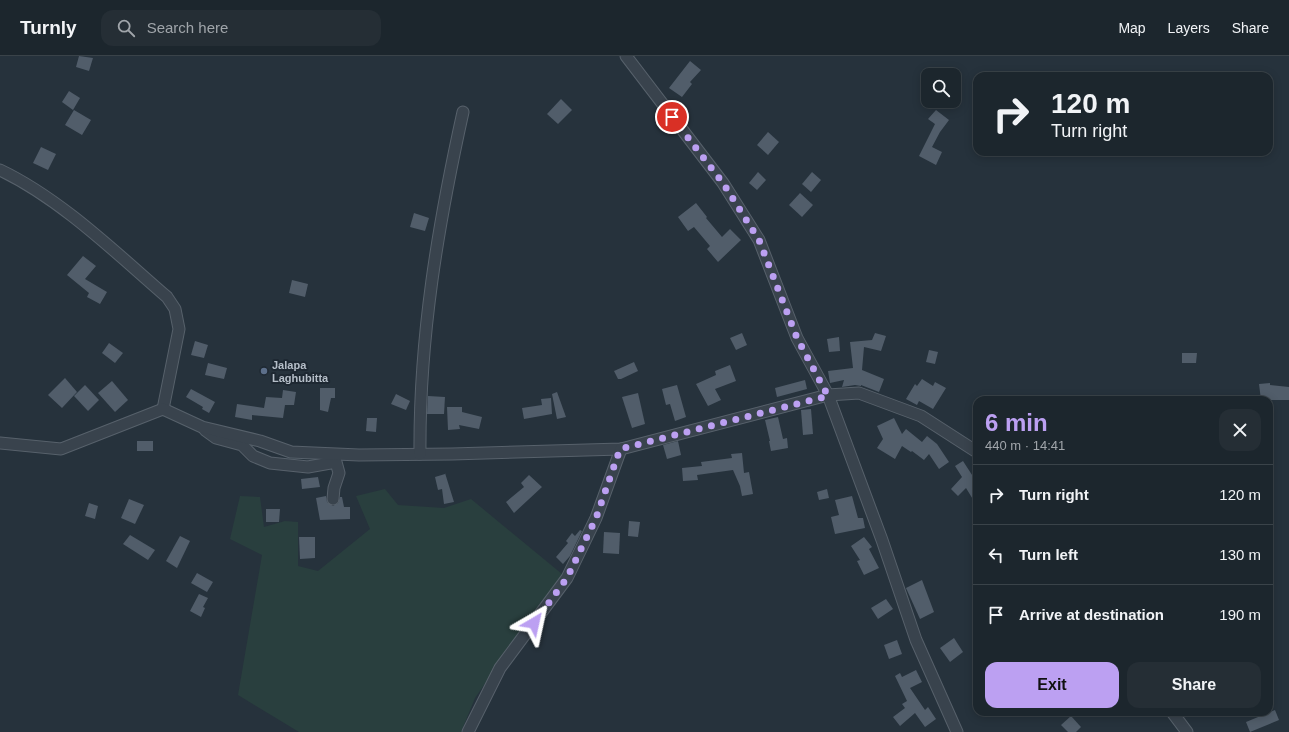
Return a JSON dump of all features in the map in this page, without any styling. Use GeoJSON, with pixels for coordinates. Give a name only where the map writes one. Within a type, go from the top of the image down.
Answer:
{"type":"FeatureCollection","features":[{"type":"Feature","properties":{"kind":"street"},"geometry":{"type":"LineString","coordinates":[[626,56],[723,183],[759,240],[797,338],[828,396],[882,540],[916,640],[958,732]]}},
{"type":"Feature","properties":{"kind":"street"},"geometry":{"type":"LineString","coordinates":[[420,454],[422,381],[430,289],[435,251],[463,112]]}},
{"type":"Feature","properties":{"kind":"street"},"geometry":{"type":"LineString","coordinates":[[0,170],[20,180],[45,196],[94,234],[167,297],[175,309],[179,328],[163,409]]}},
{"type":"Feature","properties":{"kind":"street"},"geometry":{"type":"LineString","coordinates":[[0,443],[61,449],[163,409],[202,427],[260,441],[291,452],[359,455],[620,449],[828,396],[859,393],[921,416],[973,449]]}},
{"type":"Feature","properties":{"kind":"street"},"geometry":{"type":"LineString","coordinates":[[202,427],[216,438],[242,445],[253,456],[270,463],[308,467],[336,462],[339,473],[334,488],[333,499]]}},
{"type":"Feature","properties":{"kind":"street"},"geometry":{"type":"LineString","coordinates":[[468,732],[500,668],[567,578],[596,518],[620,449]]}},
{"type":"Feature","properties":{"kind":"street"},"geometry":{"type":"LineString","coordinates":[[1175,716],[1187,732]]}},
{"type":"Feature","properties":{"kind":"green space"},"geometry":{"type":"Polygon","coordinates":[[[385,489],[398,505],[444,508],[471,499],[562,574],[475,698],[461,732],[299,732],[238,695],[262,555],[230,539],[240,496],[260,497],[264,527],[285,521],[298,522],[298,566],[318,571],[370,529],[356,496],[385,489]]]}},
{"type":"Feature","properties":{"kind":"building"},"geometry":{"type":"Polygon","coordinates":[[[79,56],[93,58],[89,71],[76,67],[79,56]]]}},
{"type":"Feature","properties":{"kind":"building"},"geometry":{"type":"Polygon","coordinates":[[[690,61],[701,70],[690,82],[692,84],[682,97],[669,88],[690,61]]]}},
{"type":"Feature","properties":{"kind":"building"},"geometry":{"type":"Polygon","coordinates":[[[69,91],[80,98],[73,110],[62,102],[69,91]]]}},
{"type":"Feature","properties":{"kind":"building"},"geometry":{"type":"Polygon","coordinates":[[[561,99],[572,110],[558,124],[547,114],[561,99]]]}},
{"type":"Feature","properties":{"kind":"building"},"geometry":{"type":"Polygon","coordinates":[[[74,110],[91,120],[82,135],[65,125],[74,110]]]}},
{"type":"Feature","properties":{"kind":"building"},"geometry":{"type":"Polygon","coordinates":[[[936,110],[949,120],[940,132],[932,147],[942,152],[936,165],[919,156],[935,124],[928,119],[936,110]]]}},
{"type":"Feature","properties":{"kind":"building"},"geometry":{"type":"Polygon","coordinates":[[[768,132],[779,142],[768,155],[757,145],[768,132]]]}},
{"type":"Feature","properties":{"kind":"building"},"geometry":{"type":"Polygon","coordinates":[[[41,147],[56,154],[48,170],[33,163],[41,147]]]}},
{"type":"Feature","properties":{"kind":"building"},"geometry":{"type":"Polygon","coordinates":[[[758,172],[766,180],[757,190],[749,183],[758,172]]]}},
{"type":"Feature","properties":{"kind":"building"},"geometry":{"type":"Polygon","coordinates":[[[812,172],[821,180],[811,192],[802,184],[812,172]]]}},
{"type":"Feature","properties":{"kind":"building"},"geometry":{"type":"Polygon","coordinates":[[[800,193],[813,205],[802,217],[789,205],[800,193]]]}},
{"type":"Feature","properties":{"kind":"building"},"geometry":{"type":"Polygon","coordinates":[[[696,203],[722,237],[730,229],[741,240],[718,262],[707,249],[710,246],[694,227],[688,231],[678,217],[696,203]]]}},
{"type":"Feature","properties":{"kind":"building"},"geometry":{"type":"Polygon","coordinates":[[[414,213],[429,218],[425,231],[410,227],[414,213]]]}},
{"type":"Feature","properties":{"kind":"building"},"geometry":{"type":"Polygon","coordinates":[[[83,256],[96,266],[85,279],[107,292],[100,304],[87,297],[89,293],[67,275],[83,256]]]}},
{"type":"Feature","properties":{"kind":"building"},"geometry":{"type":"Polygon","coordinates":[[[292,280],[308,284],[305,297],[289,293],[292,280]]]}},
{"type":"Feature","properties":{"kind":"building"},"geometry":{"type":"Polygon","coordinates":[[[742,333],[747,345],[736,350],[730,338],[742,333]]]}},
{"type":"Feature","properties":{"kind":"building"},"geometry":{"type":"Polygon","coordinates":[[[875,333],[886,336],[881,351],[864,347],[862,370],[884,379],[879,392],[861,385],[842,387],[844,380],[830,383],[828,371],[853,368],[850,342],[872,340],[875,333]]]}},
{"type":"Feature","properties":{"kind":"building"},"geometry":{"type":"Polygon","coordinates":[[[839,337],[840,351],[829,352],[827,339],[839,337]]]}},
{"type":"Feature","properties":{"kind":"building"},"geometry":{"type":"Polygon","coordinates":[[[195,341],[208,345],[204,358],[191,355],[195,341]]]}},
{"type":"Feature","properties":{"kind":"building"},"geometry":{"type":"Polygon","coordinates":[[[109,343],[123,353],[115,363],[102,353],[109,343]]]}},
{"type":"Feature","properties":{"kind":"building"},"geometry":{"type":"Polygon","coordinates":[[[929,350],[938,352],[935,364],[926,362],[929,350]]]}},
{"type":"Feature","properties":{"kind":"building"},"geometry":{"type":"Polygon","coordinates":[[[1182,353],[1197,353],[1196,363],[1182,363],[1182,353]]]}},
{"type":"Feature","properties":{"kind":"building"},"geometry":{"type":"Polygon","coordinates":[[[634,362],[638,371],[618,379],[614,371],[634,362]]]}},
{"type":"Feature","properties":{"kind":"building"},"geometry":{"type":"Polygon","coordinates":[[[208,363],[227,368],[224,379],[205,375],[208,363]]]}},
{"type":"Feature","properties":{"kind":"building"},"geometry":{"type":"Polygon","coordinates":[[[730,365],[736,381],[715,389],[721,400],[708,406],[696,384],[716,375],[715,371],[730,365]]]}},
{"type":"Feature","properties":{"kind":"building"},"geometry":{"type":"Polygon","coordinates":[[[65,378],[77,392],[62,408],[48,395],[65,378]]]}},
{"type":"Feature","properties":{"kind":"building"},"geometry":{"type":"Polygon","coordinates":[[[922,379],[933,386],[935,382],[946,388],[933,409],[919,401],[917,405],[906,399],[915,384],[917,386],[922,379]]]}},
{"type":"Feature","properties":{"kind":"building"},"geometry":{"type":"Polygon","coordinates":[[[805,380],[807,389],[777,397],[775,388],[805,380]]]}},
{"type":"Feature","properties":{"kind":"building"},"geometry":{"type":"Polygon","coordinates":[[[112,381],[128,400],[115,412],[98,393],[112,381]]]}},
{"type":"Feature","properties":{"kind":"building"},"geometry":{"type":"Polygon","coordinates":[[[1270,383],[1270,385],[1289,387],[1289,400],[1273,400],[1273,396],[1260,396],[1259,384],[1270,383]]]}},
{"type":"Feature","properties":{"kind":"building"},"geometry":{"type":"Polygon","coordinates":[[[85,385],[99,400],[88,411],[74,396],[85,385]]]}},
{"type":"Feature","properties":{"kind":"building"},"geometry":{"type":"Polygon","coordinates":[[[677,385],[686,417],[675,421],[670,404],[666,405],[662,389],[677,385]]]}},
{"type":"Feature","properties":{"kind":"building"},"geometry":{"type":"Polygon","coordinates":[[[320,388],[335,388],[335,398],[331,398],[328,412],[320,410],[320,388]]]}},
{"type":"Feature","properties":{"kind":"building"},"geometry":{"type":"Polygon","coordinates":[[[191,389],[215,402],[209,413],[202,409],[203,407],[186,397],[191,389]]]}},
{"type":"Feature","properties":{"kind":"building"},"geometry":{"type":"Polygon","coordinates":[[[283,390],[296,392],[294,405],[285,405],[283,418],[252,415],[252,420],[235,417],[237,404],[264,408],[266,397],[282,398],[283,390]]]}},
{"type":"Feature","properties":{"kind":"building"},"geometry":{"type":"Polygon","coordinates":[[[557,392],[566,417],[557,419],[552,394],[557,392]]]}},
{"type":"Feature","properties":{"kind":"building"},"geometry":{"type":"Polygon","coordinates":[[[638,393],[645,424],[632,428],[622,397],[638,393]]]}},
{"type":"Feature","properties":{"kind":"building"},"geometry":{"type":"Polygon","coordinates":[[[396,394],[410,401],[406,410],[391,404],[396,394]]]}},
{"type":"Feature","properties":{"kind":"building"},"geometry":{"type":"Polygon","coordinates":[[[428,396],[445,397],[444,414],[427,414],[428,396]]]}},
{"type":"Feature","properties":{"kind":"building"},"geometry":{"type":"Polygon","coordinates":[[[551,398],[552,414],[524,419],[522,408],[542,405],[541,399],[551,398]]]}},
{"type":"Feature","properties":{"kind":"building"},"geometry":{"type":"Polygon","coordinates":[[[447,407],[462,407],[462,412],[482,417],[479,429],[459,425],[460,429],[448,430],[447,407]]]}},
{"type":"Feature","properties":{"kind":"building"},"geometry":{"type":"Polygon","coordinates":[[[811,409],[813,434],[803,435],[801,410],[811,409]]]}},
{"type":"Feature","properties":{"kind":"building"},"geometry":{"type":"Polygon","coordinates":[[[778,417],[783,439],[787,438],[788,448],[771,451],[765,420],[778,417]]]}},
{"type":"Feature","properties":{"kind":"building"},"geometry":{"type":"Polygon","coordinates":[[[367,418],[377,418],[376,432],[366,431],[367,418]]]}},
{"type":"Feature","properties":{"kind":"building"},"geometry":{"type":"Polygon","coordinates":[[[894,418],[902,434],[906,429],[922,442],[927,436],[937,444],[949,462],[939,469],[929,454],[924,460],[902,446],[895,459],[877,448],[883,439],[877,426],[894,418]]]}},
{"type":"Feature","properties":{"kind":"building"},"geometry":{"type":"Polygon","coordinates":[[[137,441],[153,441],[153,451],[137,451],[137,441]]]}},
{"type":"Feature","properties":{"kind":"building"},"geometry":{"type":"Polygon","coordinates":[[[678,441],[681,455],[667,459],[663,445],[678,441]]]}},
{"type":"Feature","properties":{"kind":"building"},"geometry":{"type":"Polygon","coordinates":[[[742,453],[744,473],[749,472],[753,494],[742,496],[740,486],[733,470],[697,475],[698,480],[683,481],[682,468],[702,466],[701,462],[732,458],[731,454],[742,453]]]}},
{"type":"Feature","properties":{"kind":"building"},"geometry":{"type":"Polygon","coordinates":[[[963,461],[973,476],[973,499],[966,488],[958,496],[951,489],[962,477],[955,466],[963,461]]]}},
{"type":"Feature","properties":{"kind":"building"},"geometry":{"type":"Polygon","coordinates":[[[445,474],[454,502],[444,504],[442,489],[438,490],[435,477],[445,474]]]}},
{"type":"Feature","properties":{"kind":"building"},"geometry":{"type":"Polygon","coordinates":[[[529,475],[542,487],[514,513],[506,502],[524,487],[521,483],[529,475]]]}},
{"type":"Feature","properties":{"kind":"building"},"geometry":{"type":"Polygon","coordinates":[[[318,477],[320,487],[302,489],[301,479],[318,477]]]}},
{"type":"Feature","properties":{"kind":"building"},"geometry":{"type":"Polygon","coordinates":[[[827,489],[829,498],[819,500],[817,492],[827,489]]]}},
{"type":"Feature","properties":{"kind":"building"},"geometry":{"type":"Polygon","coordinates":[[[326,496],[327,502],[333,506],[338,503],[340,497],[342,497],[344,507],[350,507],[350,519],[320,520],[316,498],[326,496]]]}},
{"type":"Feature","properties":{"kind":"building"},"geometry":{"type":"Polygon","coordinates":[[[852,496],[858,518],[863,518],[865,528],[835,534],[831,517],[839,515],[835,500],[852,496]]]}},
{"type":"Feature","properties":{"kind":"building"},"geometry":{"type":"Polygon","coordinates":[[[129,499],[144,505],[135,524],[121,518],[129,499]]]}},
{"type":"Feature","properties":{"kind":"building"},"geometry":{"type":"Polygon","coordinates":[[[89,503],[98,506],[95,519],[85,516],[89,503]]]}},
{"type":"Feature","properties":{"kind":"building"},"geometry":{"type":"Polygon","coordinates":[[[266,509],[280,509],[279,522],[266,522],[266,509]]]}},
{"type":"Feature","properties":{"kind":"building"},"geometry":{"type":"Polygon","coordinates":[[[629,521],[640,522],[638,537],[628,536],[629,521]]]}},
{"type":"Feature","properties":{"kind":"building"},"geometry":{"type":"Polygon","coordinates":[[[580,530],[582,531],[570,556],[563,564],[556,557],[568,543],[566,541],[572,533],[575,536],[580,530]]]}},
{"type":"Feature","properties":{"kind":"building"},"geometry":{"type":"Polygon","coordinates":[[[604,532],[620,533],[619,554],[603,553],[604,532]]]}},
{"type":"Feature","properties":{"kind":"building"},"geometry":{"type":"Polygon","coordinates":[[[130,535],[155,550],[148,560],[123,544],[130,535]]]}},
{"type":"Feature","properties":{"kind":"building"},"geometry":{"type":"Polygon","coordinates":[[[180,536],[190,541],[177,568],[166,561],[180,536]]]}},
{"type":"Feature","properties":{"kind":"building"},"geometry":{"type":"Polygon","coordinates":[[[299,537],[315,537],[315,558],[300,559],[299,537]]]}},
{"type":"Feature","properties":{"kind":"building"},"geometry":{"type":"Polygon","coordinates":[[[864,537],[872,547],[869,549],[879,568],[864,575],[857,561],[860,560],[851,546],[864,537]]]}},
{"type":"Feature","properties":{"kind":"building"},"geometry":{"type":"Polygon","coordinates":[[[197,573],[213,582],[207,592],[191,583],[197,573]]]}},
{"type":"Feature","properties":{"kind":"building"},"geometry":{"type":"Polygon","coordinates":[[[922,580],[934,612],[920,619],[906,588],[922,580]]]}},
{"type":"Feature","properties":{"kind":"building"},"geometry":{"type":"Polygon","coordinates":[[[199,594],[208,598],[203,607],[205,608],[201,617],[190,611],[199,594]]]}},
{"type":"Feature","properties":{"kind":"building"},"geometry":{"type":"Polygon","coordinates":[[[886,599],[893,609],[878,619],[871,608],[886,599]]]}},
{"type":"Feature","properties":{"kind":"building"},"geometry":{"type":"Polygon","coordinates":[[[954,638],[963,652],[950,662],[940,648],[954,638]]]}},
{"type":"Feature","properties":{"kind":"building"},"geometry":{"type":"Polygon","coordinates":[[[897,640],[902,654],[889,659],[884,645],[897,640]]]}},
{"type":"Feature","properties":{"kind":"building"},"geometry":{"type":"Polygon","coordinates":[[[916,670],[922,682],[910,688],[925,710],[928,707],[936,719],[925,727],[915,713],[900,726],[893,717],[905,708],[902,704],[907,701],[895,676],[900,673],[902,677],[916,670]]]}},
{"type":"Feature","properties":{"kind":"building"},"geometry":{"type":"Polygon","coordinates":[[[1275,710],[1279,720],[1250,732],[1246,722],[1260,716],[1273,716],[1273,711],[1275,710]]]}},
{"type":"Feature","properties":{"kind":"building"},"geometry":{"type":"Polygon","coordinates":[[[1071,716],[1081,727],[1076,732],[1068,732],[1061,725],[1071,716]]]}},
{"type":"Feature","properties":{"kind":"place","name":"Jalapa Laghubitta"},"geometry":{"type":"Point","coordinates":[264,371]}},
{"type":"Feature","properties":{"kind":"route"},"geometry":{"type":"LineString","coordinates":[[534,623],[567,578],[596,518],[620,449],[828,396],[797,338],[759,240],[723,183],[672,117]]}}]}
